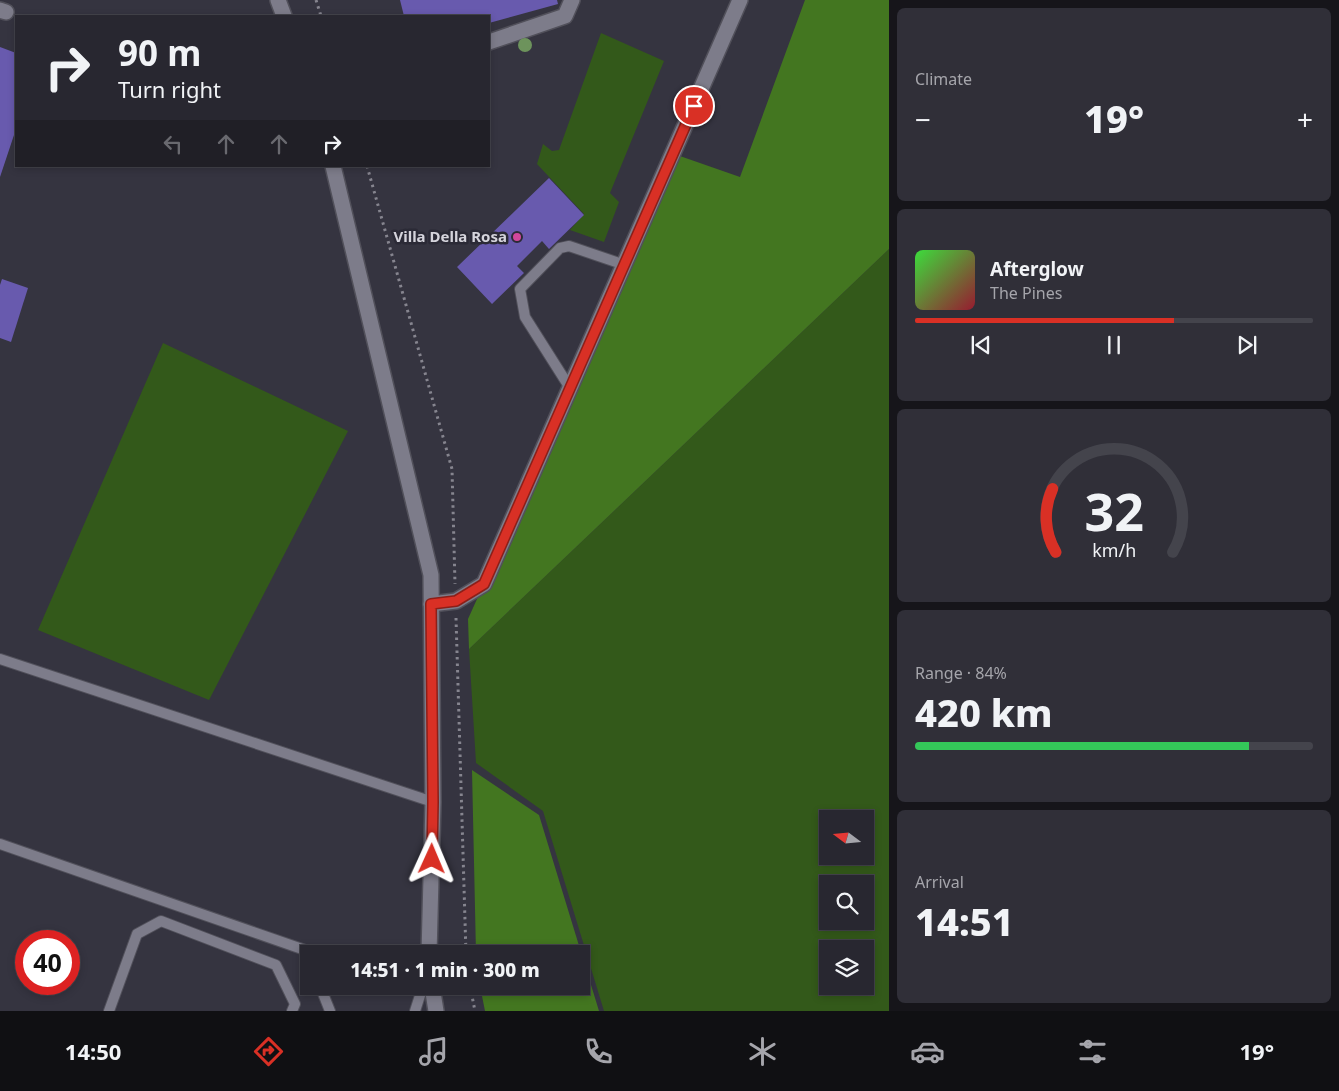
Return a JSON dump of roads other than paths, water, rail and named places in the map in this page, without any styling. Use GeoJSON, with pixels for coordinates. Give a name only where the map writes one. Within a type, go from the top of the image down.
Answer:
{"type":"FeatureCollection","features":[{"type":"Feature","properties":{"kind":"street"},"geometry":{"type":"LineString","coordinates":[[278,0],[284,15]]}},
{"type":"Feature","properties":{"kind":"street"},"geometry":{"type":"LineString","coordinates":[[490,42],[565,16],[572,0]]}},
{"type":"Feature","properties":{"kind":"street"},"geometry":{"type":"LineString","coordinates":[[431,604],[456,601],[484,584],[740,0]]}},
{"type":"Feature","properties":{"kind":"street"},"geometry":{"type":"LineString","coordinates":[[333,167],[431,575],[433,802],[429,945]]}},
{"type":"Feature","properties":{"kind":"street"},"geometry":{"type":"LineString","coordinates":[[433,995],[436,1011]]}},
{"type":"Feature","properties":{"kind":"lane"},"geometry":{"type":"LineString","coordinates":[[570,388],[524,317],[520,289],[560,248],[569,246],[625,265]]}},
{"type":"Feature","properties":{"kind":"lane"},"geometry":{"type":"LineString","coordinates":[[0,659],[433,802]]}},
{"type":"Feature","properties":{"kind":"lane"},"geometry":{"type":"LineString","coordinates":[[0,844],[300,948]]}},
{"type":"Feature","properties":{"kind":"lane"},"geometry":{"type":"LineString","coordinates":[[109,1011],[136,934],[161,921],[276,965],[295,1004],[292,1011]]}},
{"type":"Feature","properties":{"kind":"lane"},"geometry":{"type":"LineString","coordinates":[[324,995],[330,1011]]}},
{"type":"Feature","properties":{"kind":"lane"},"geometry":{"type":"LineString","coordinates":[[415,1011],[420,995]]}},
{"type":"Feature","properties":{"kind":"place","name":"Villa Della Rosa"},"geometry":{"type":"Point","coordinates":[517,237]}}]}
